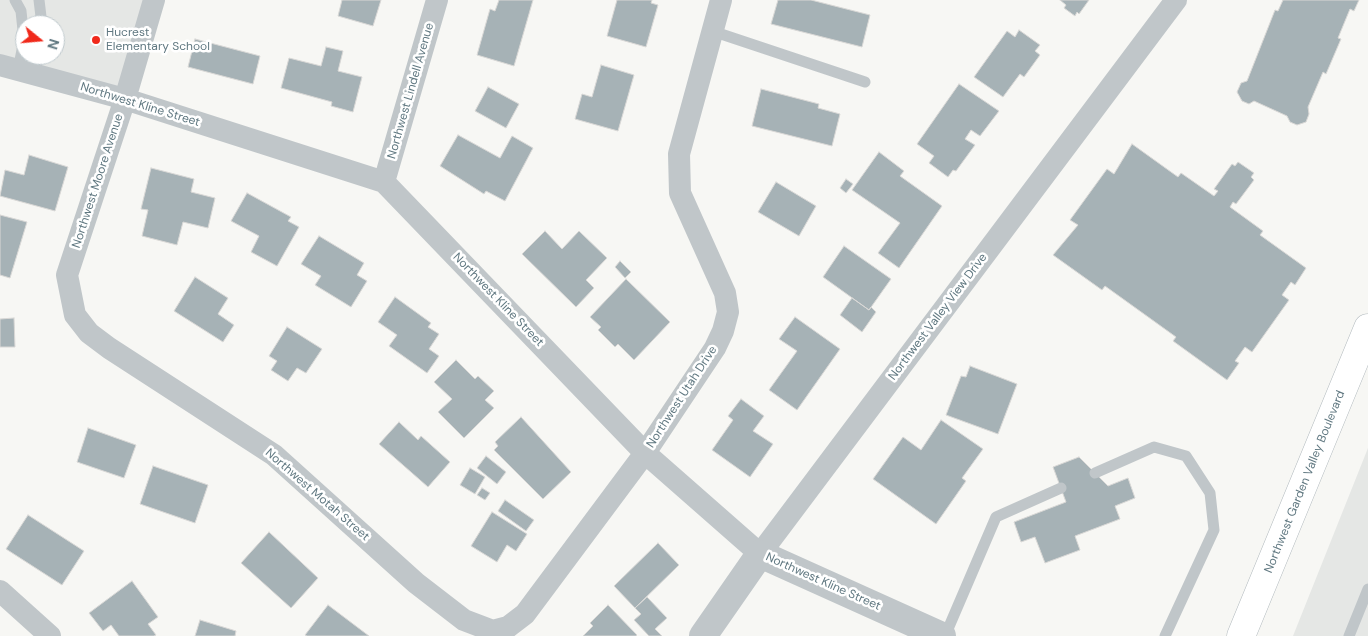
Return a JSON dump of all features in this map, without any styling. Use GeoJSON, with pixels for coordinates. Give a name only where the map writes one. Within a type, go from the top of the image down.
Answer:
{"type":"FeatureCollection","features":[{"type":"Feature","properties":{"kind":"main road","name":"Northwest Garden Valley Boulevard"},"geometry":{"type":"LineString","coordinates":[[1241,636],[1368,328]]}},
{"type":"Feature","properties":{"kind":"street","name":"Northwest Moore Avenue"},"geometry":{"type":"LineString","coordinates":[[67,275],[125,99],[154,0]]}},
{"type":"Feature","properties":{"kind":"street","name":"Northwest Lindell Avenue"},"geometry":{"type":"LineString","coordinates":[[384,182],[437,0]]}},
{"type":"Feature","properties":{"kind":"street","name":"Northwest Utah Drive"},"geometry":{"type":"LineString","coordinates":[[493,631],[508,627],[525,614],[645,453],[714,348],[723,331],[728,312],[725,293],[680,193],[679,176],[679,154],[684,130],[721,0]]}},
{"type":"Feature","properties":{"kind":"street","name":"Northwest Valley View Drive"},"geometry":{"type":"LineString","coordinates":[[703,636],[760,554],[1176,0]]}},
{"type":"Feature","properties":{"kind":"street","name":"Northwest Kline Street"},"geometry":{"type":"LineString","coordinates":[[23,66],[384,182],[645,453],[760,554],[944,636]]}},
{"type":"Feature","properties":{"kind":"street","name":"Northwest Motah Street"},"geometry":{"type":"LineString","coordinates":[[67,275],[75,315],[90,333],[274,455],[416,583],[464,620],[493,631]]}},
{"type":"Feature","properties":{"kind":"street"},"geometry":{"type":"LineString","coordinates":[[0,591],[50,636]]}},
{"type":"Feature","properties":{"kind":"lane"},"geometry":{"type":"LineString","coordinates":[[15,0],[21,11],[24,40],[23,66]]}},
{"type":"Feature","properties":{"kind":"lane"},"geometry":{"type":"LineString","coordinates":[[39,0],[41,15]]}},
{"type":"Feature","properties":{"kind":"lane"},"geometry":{"type":"LineString","coordinates":[[712,32],[865,82]]}},
{"type":"Feature","properties":{"kind":"lane"},"geometry":{"type":"LineString","coordinates":[[1095,473],[1154,446],[1186,456],[1210,493],[1214,530],[1165,636]]}},
{"type":"Feature","properties":{"kind":"lane"},"geometry":{"type":"LineString","coordinates":[[944,636],[996,517],[1061,488]]}},
{"type":"Feature","properties":{"kind":"lane"},"geometry":{"type":"LineString","coordinates":[[1348,636],[1368,589]]}},
{"type":"Feature","properties":{"kind":"shaded area","name":"Hucrest Elementary School"},"geometry":{"type":"Polygon","coordinates":[[[0,0],[149,0],[122,93],[22,65],[65,65],[65,15],[15,15],[15,63],[0,59],[0,0]]]}},
{"type":"Feature","properties":{"kind":"shaded area"},"geometry":{"type":"Polygon","coordinates":[[[1368,448],[1368,636],[1293,636],[1368,448]]]}},
{"type":"Feature","properties":{"kind":"building"},"geometry":{"type":"Polygon","coordinates":[[[342,0],[381,0],[373,26],[338,16],[342,0]]]}},
{"type":"Feature","properties":{"kind":"building"},"geometry":{"type":"Polygon","coordinates":[[[499,0],[533,0],[514,66],[477,55],[490,9],[495,11],[499,0]]]}},
{"type":"Feature","properties":{"kind":"building"},"geometry":{"type":"Polygon","coordinates":[[[617,0],[652,0],[651,3],[658,5],[646,47],[607,36],[617,0]]]}},
{"type":"Feature","properties":{"kind":"building"},"geometry":{"type":"Polygon","coordinates":[[[778,0],[811,0],[870,15],[862,47],[771,24],[778,0]]]}},
{"type":"Feature","properties":{"kind":"building"},"geometry":{"type":"Polygon","coordinates":[[[1060,0],[1089,0],[1079,14],[1077,12],[1075,16],[1064,8],[1066,5],[1060,0]]]}},
{"type":"Feature","properties":{"kind":"building"},"geometry":{"type":"Polygon","coordinates":[[[1283,0],[1359,0],[1354,11],[1350,9],[1338,38],[1341,39],[1326,74],[1323,72],[1308,107],[1309,114],[1306,122],[1297,125],[1290,122],[1287,116],[1254,101],[1249,104],[1242,101],[1237,92],[1241,83],[1247,81],[1275,10],[1278,11],[1283,0]]]}},
{"type":"Feature","properties":{"kind":"building"},"geometry":{"type":"Polygon","coordinates":[[[1019,30],[1040,45],[1035,51],[1040,55],[1024,77],[1020,74],[1003,97],[974,77],[1007,31],[1015,37],[1019,30]]]}},
{"type":"Feature","properties":{"kind":"building"},"geometry":{"type":"Polygon","coordinates":[[[195,39],[260,56],[253,84],[188,67],[195,39]]]}},
{"type":"Feature","properties":{"kind":"building"},"geometry":{"type":"Polygon","coordinates":[[[326,47],[343,51],[338,71],[362,77],[353,112],[331,106],[332,102],[281,88],[289,58],[321,66],[326,47]]]}},
{"type":"Feature","properties":{"kind":"building"},"geometry":{"type":"Polygon","coordinates":[[[601,65],[634,75],[618,131],[575,119],[582,94],[592,97],[601,65]]]}},
{"type":"Feature","properties":{"kind":"building"},"geometry":{"type":"Polygon","coordinates":[[[959,84],[999,111],[980,136],[971,130],[965,139],[975,145],[956,171],[953,170],[948,177],[929,163],[934,156],[917,144],[959,84]]]}},
{"type":"Feature","properties":{"kind":"building"},"geometry":{"type":"Polygon","coordinates":[[[488,87],[519,104],[506,128],[475,111],[488,87]]]}},
{"type":"Feature","properties":{"kind":"building"},"geometry":{"type":"Polygon","coordinates":[[[761,89],[819,104],[818,108],[840,114],[832,146],[752,126],[761,89]]]}},
{"type":"Feature","properties":{"kind":"building"},"geometry":{"type":"Polygon","coordinates":[[[458,135],[500,158],[512,136],[533,148],[505,201],[486,191],[484,194],[440,166],[458,135]]]}},
{"type":"Feature","properties":{"kind":"building"},"geometry":{"type":"Polygon","coordinates":[[[1132,144],[1178,177],[1181,173],[1214,196],[1218,191],[1214,189],[1232,164],[1235,166],[1238,162],[1254,173],[1251,177],[1254,180],[1236,204],[1233,202],[1230,207],[1263,231],[1260,235],[1306,268],[1295,285],[1291,282],[1282,295],[1289,300],[1252,352],[1245,347],[1235,361],[1239,363],[1227,380],[1173,341],[1176,337],[1105,286],[1102,290],[1053,255],[1078,225],[1070,220],[1107,169],[1114,174],[1132,144]]]}},
{"type":"Feature","properties":{"kind":"building"},"geometry":{"type":"Polygon","coordinates":[[[879,152],[904,171],[900,176],[942,206],[899,268],[878,253],[900,223],[852,190],[879,152]]]}},
{"type":"Feature","properties":{"kind":"building"},"geometry":{"type":"Polygon","coordinates":[[[29,155],[68,167],[55,211],[0,196],[5,170],[24,175],[29,155]]]}},
{"type":"Feature","properties":{"kind":"building"},"geometry":{"type":"Polygon","coordinates":[[[151,168],[194,179],[191,192],[215,198],[208,228],[183,222],[177,245],[142,236],[148,210],[141,209],[151,168]]]}},
{"type":"Feature","properties":{"kind":"building"},"geometry":{"type":"Polygon","coordinates":[[[846,179],[853,184],[846,193],[840,188],[846,179]]]}},
{"type":"Feature","properties":{"kind":"building"},"geometry":{"type":"Polygon","coordinates":[[[776,182],[816,206],[799,236],[758,212],[776,182]]]}},
{"type":"Feature","properties":{"kind":"building"},"geometry":{"type":"Polygon","coordinates":[[[247,193],[291,217],[288,221],[299,227],[277,266],[251,252],[259,236],[231,221],[247,193]]]}},
{"type":"Feature","properties":{"kind":"building"},"geometry":{"type":"Polygon","coordinates":[[[0,215],[27,222],[10,278],[0,275],[0,215]]]}},
{"type":"Feature","properties":{"kind":"building"},"geometry":{"type":"Polygon","coordinates":[[[545,231],[562,249],[579,231],[607,258],[586,280],[594,288],[576,307],[522,254],[545,231]]]}},
{"type":"Feature","properties":{"kind":"building"},"geometry":{"type":"Polygon","coordinates":[[[319,236],[364,263],[357,275],[367,281],[351,307],[315,285],[321,276],[301,264],[319,236]]]}},
{"type":"Feature","properties":{"kind":"building"},"geometry":{"type":"Polygon","coordinates":[[[844,246],[891,279],[869,310],[823,277],[844,246]]]}},
{"type":"Feature","properties":{"kind":"building"},"geometry":{"type":"Polygon","coordinates":[[[620,261],[631,272],[625,278],[615,267],[620,261]]]}},
{"type":"Feature","properties":{"kind":"building"},"geometry":{"type":"Polygon","coordinates":[[[195,277],[228,298],[218,314],[234,325],[223,342],[174,311],[195,277]]]}},
{"type":"Feature","properties":{"kind":"building"},"geometry":{"type":"Polygon","coordinates":[[[626,279],[670,322],[634,360],[618,344],[615,347],[598,330],[601,327],[590,317],[626,279]]]}},
{"type":"Feature","properties":{"kind":"building"},"geometry":{"type":"Polygon","coordinates":[[[395,297],[431,323],[428,327],[439,334],[429,349],[439,356],[427,373],[389,346],[397,335],[378,322],[395,297]]]}},
{"type":"Feature","properties":{"kind":"building"},"geometry":{"type":"Polygon","coordinates":[[[852,298],[869,310],[871,307],[876,312],[862,332],[840,315],[852,298]]]}},
{"type":"Feature","properties":{"kind":"building"},"geometry":{"type":"Polygon","coordinates":[[[795,317],[840,349],[797,410],[769,390],[797,351],[779,339],[795,317]]]}},
{"type":"Feature","properties":{"kind":"building"},"geometry":{"type":"Polygon","coordinates":[[[14,318],[15,347],[0,347],[0,319],[14,318]]]}},
{"type":"Feature","properties":{"kind":"building"},"geometry":{"type":"Polygon","coordinates":[[[287,327],[322,349],[306,373],[297,368],[288,381],[271,370],[277,361],[269,356],[287,327]]]}},
{"type":"Feature","properties":{"kind":"building"},"geometry":{"type":"Polygon","coordinates":[[[456,360],[475,379],[478,376],[494,391],[485,400],[494,408],[464,438],[438,412],[452,399],[434,382],[456,360]]]}},
{"type":"Feature","properties":{"kind":"building"},"geometry":{"type":"Polygon","coordinates":[[[970,366],[1017,384],[998,434],[946,415],[961,376],[966,377],[970,366]]]}},
{"type":"Feature","properties":{"kind":"building"},"geometry":{"type":"Polygon","coordinates":[[[741,399],[764,416],[753,431],[773,444],[750,477],[712,450],[733,420],[728,416],[741,399]]]}},
{"type":"Feature","properties":{"kind":"building"},"geometry":{"type":"Polygon","coordinates":[[[521,417],[571,472],[543,499],[494,450],[498,446],[495,442],[521,417]]]}},
{"type":"Feature","properties":{"kind":"building"},"geometry":{"type":"Polygon","coordinates":[[[941,420],[983,449],[962,478],[966,481],[936,524],[873,479],[903,437],[921,450],[941,420]]]}},
{"type":"Feature","properties":{"kind":"building"},"geometry":{"type":"Polygon","coordinates":[[[399,422],[418,440],[421,436],[450,462],[428,487],[379,444],[399,422]]]}},
{"type":"Feature","properties":{"kind":"building"},"geometry":{"type":"Polygon","coordinates":[[[88,428],[136,445],[124,478],[77,462],[88,428]]]}},
{"type":"Feature","properties":{"kind":"building"},"geometry":{"type":"Polygon","coordinates":[[[486,456],[506,472],[497,484],[477,468],[486,456]]]}},
{"type":"Feature","properties":{"kind":"building"},"geometry":{"type":"Polygon","coordinates":[[[1079,457],[1108,486],[1128,478],[1135,498],[1115,506],[1120,519],[1075,536],[1080,550],[1045,563],[1035,537],[1021,542],[1014,522],[1066,502],[1053,467],[1079,457]]]}},
{"type":"Feature","properties":{"kind":"building"},"geometry":{"type":"Polygon","coordinates":[[[153,466],[208,485],[195,523],[140,504],[153,466]]]}},
{"type":"Feature","properties":{"kind":"building"},"geometry":{"type":"Polygon","coordinates":[[[470,468],[485,477],[475,494],[460,485],[470,468]]]}},
{"type":"Feature","properties":{"kind":"building"},"geometry":{"type":"Polygon","coordinates":[[[482,488],[490,493],[485,500],[477,495],[482,488]]]}},
{"type":"Feature","properties":{"kind":"building"},"geometry":{"type":"Polygon","coordinates":[[[505,500],[534,520],[526,531],[498,511],[505,500]]]}},
{"type":"Feature","properties":{"kind":"building"},"geometry":{"type":"Polygon","coordinates":[[[492,512],[527,534],[516,551],[507,545],[497,562],[471,546],[492,512]]]}},
{"type":"Feature","properties":{"kind":"building"},"geometry":{"type":"Polygon","coordinates":[[[28,515],[84,551],[62,585],[6,549],[28,515]]]}},
{"type":"Feature","properties":{"kind":"building"},"geometry":{"type":"Polygon","coordinates":[[[269,532],[318,578],[291,608],[241,563],[269,532]]]}},
{"type":"Feature","properties":{"kind":"building"},"geometry":{"type":"Polygon","coordinates":[[[658,543],[679,565],[635,608],[614,586],[658,543]]]}},
{"type":"Feature","properties":{"kind":"building"},"geometry":{"type":"Polygon","coordinates":[[[132,581],[158,617],[148,624],[156,635],[154,636],[119,636],[111,625],[103,631],[89,613],[132,581]]]}},
{"type":"Feature","properties":{"kind":"building"},"geometry":{"type":"Polygon","coordinates":[[[647,597],[667,618],[655,629],[662,636],[649,636],[634,620],[641,614],[635,608],[647,597]]]}},
{"type":"Feature","properties":{"kind":"building"},"geometry":{"type":"Polygon","coordinates":[[[328,605],[369,636],[305,635],[328,605]]]}},
{"type":"Feature","properties":{"kind":"building"},"geometry":{"type":"Polygon","coordinates":[[[608,605],[636,636],[583,636],[593,626],[590,623],[608,605]]]}},
{"type":"Feature","properties":{"kind":"building"},"geometry":{"type":"Polygon","coordinates":[[[200,620],[236,631],[235,636],[195,636],[200,620]]]}},
{"type":"Feature","properties":{"kind":"place","name":"Hucrest Elementary School"},"geometry":{"type":"Point","coordinates":[96,40]}}]}
